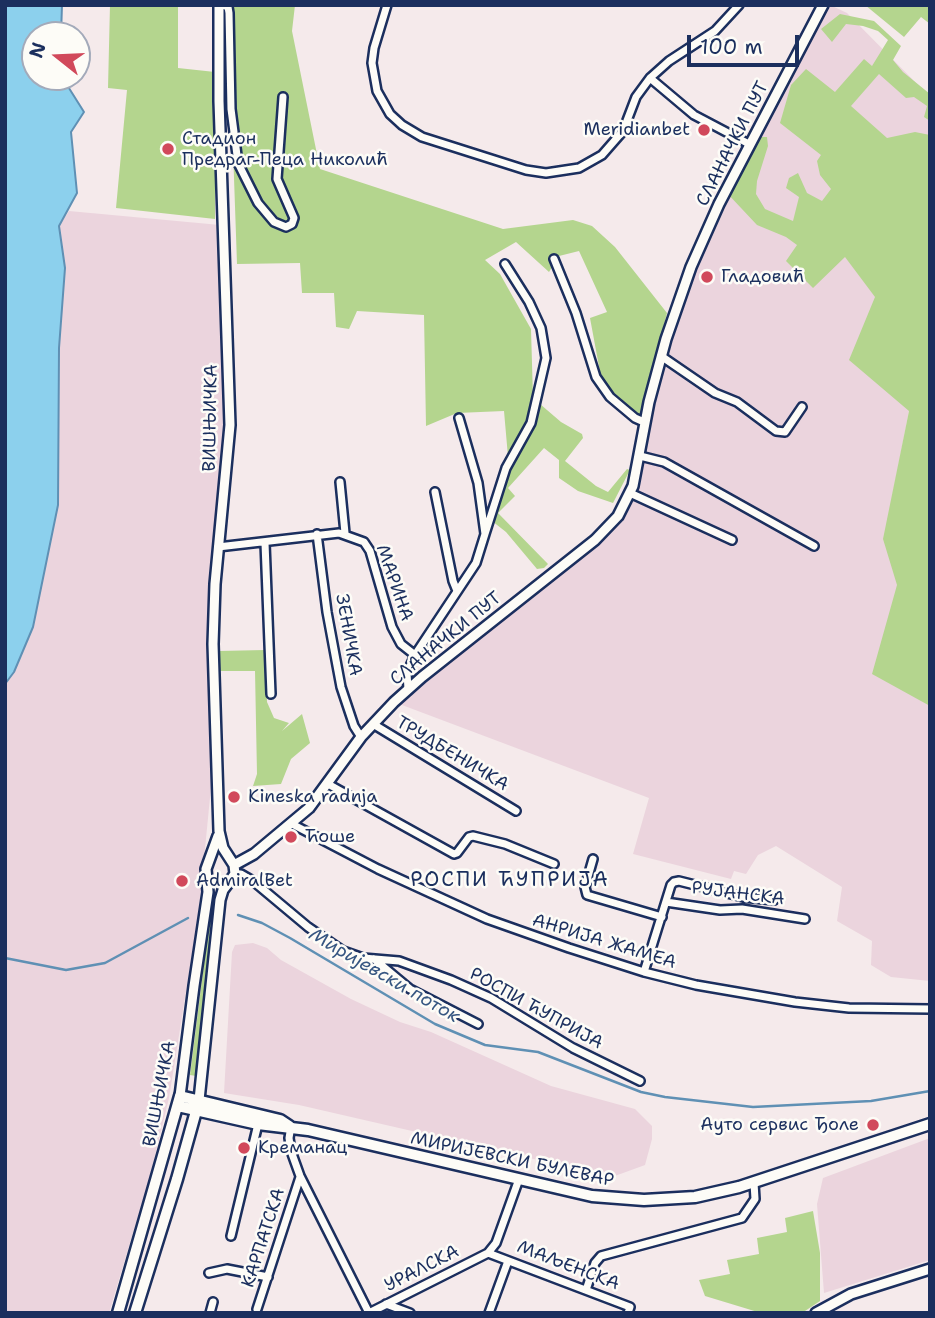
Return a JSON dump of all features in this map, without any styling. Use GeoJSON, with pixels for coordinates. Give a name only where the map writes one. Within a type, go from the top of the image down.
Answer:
{"type":"FeatureCollection","features":[{"type":"Feature","properties":{"kind":"main road","name":"МИРИЈЕВСКИ БУЛЕВАР"},"geometry":{"type":"LineString","coordinates":[[179,1101],[280,1121],[290,1126],[592,1196],[644,1200],[695,1197],[754,1183],[930,1124]]}},
{"type":"Feature","properties":{"kind":"main road","name":"ВИШЊИЧКА"},"geometry":{"type":"LineString","coordinates":[[118,1313],[179,1101]]}},
{"type":"Feature","properties":{"kind":"main road","name":"МИРИЈЕВСКИ БУЛЕВАР"},"geometry":{"type":"LineString","coordinates":[[198,1105],[258,1125],[290,1126]]}},
{"type":"Feature","properties":{"kind":"main road","name":"ВИШЊИЧКА"},"geometry":{"type":"LineString","coordinates":[[135,1313],[198,1105]]}},
{"type":"Feature","properties":{"kind":"street"},"geometry":{"type":"LineString","coordinates":[[220,5],[228,8],[229,13],[231,109],[238,163],[258,203],[278,225],[286,227],[292,224],[294,218],[277,179],[283,97]]}},
{"type":"Feature","properties":{"kind":"street","name":"ВИШЊИЧКА"},"geometry":{"type":"LineString","coordinates":[[198,1105],[217,922],[221,895],[228,884],[232,866],[223,848],[219,831],[213,644],[218,547],[229,453],[230,416],[219,101],[220,5]]}},
{"type":"Feature","properties":{"kind":"street"},"geometry":{"type":"LineString","coordinates":[[387,5],[374,48],[373,77],[381,100],[390,114],[422,137],[526,170],[553,173],[579,168],[596,159],[618,139],[636,97],[650,78],[669,61],[715,31],[739,5]]}},
{"type":"Feature","properties":{"kind":"street","name":"СЛАНАЧКИ ПУТ"},"geometry":{"type":"LineString","coordinates":[[232,866],[247,859],[292,824],[317,800],[361,737],[408,689],[607,531],[621,511],[630,494],[640,456],[644,422],[691,267],[749,144],[823,5]]}},
{"type":"Feature","properties":{"kind":"street"},"geometry":{"type":"LineString","coordinates":[[650,78],[694,115],[749,144]]}},
{"type":"Feature","properties":{"kind":"street"},"geometry":{"type":"LineString","coordinates":[[554,259],[573,304],[596,377],[615,402],[644,422]]}},
{"type":"Feature","properties":{"kind":"street"},"geometry":{"type":"LineString","coordinates":[[408,689],[407,673],[415,655],[476,563],[502,477],[531,423],[546,358],[546,345],[541,328],[529,302],[505,264]]}},
{"type":"Feature","properties":{"kind":"street"},"geometry":{"type":"LineString","coordinates":[[662,356],[715,393],[737,402],[776,431],[785,432],[802,407]]}},
{"type":"Feature","properties":{"kind":"street"},"geometry":{"type":"LineString","coordinates":[[459,418],[478,483],[485,534]]}},
{"type":"Feature","properties":{"kind":"street"},"geometry":{"type":"LineString","coordinates":[[640,456],[663,462],[814,546]]}},
{"type":"Feature","properties":{"kind":"street"},"geometry":{"type":"LineString","coordinates":[[218,547],[345,533],[340,482]]}},
{"type":"Feature","properties":{"kind":"street"},"geometry":{"type":"LineString","coordinates":[[435,492],[457,591]]}},
{"type":"Feature","properties":{"kind":"street"},"geometry":{"type":"LineString","coordinates":[[630,494],[732,540]]}},
{"type":"Feature","properties":{"kind":"street","name":"МАРИНА"},"geometry":{"type":"LineString","coordinates":[[345,533],[368,547],[392,627],[401,644],[415,655]]}},
{"type":"Feature","properties":{"kind":"street","name":"ЗЕНИЧКА"},"geometry":{"type":"LineString","coordinates":[[317,534],[336,664],[354,726],[361,737]]}},
{"type":"Feature","properties":{"kind":"street"},"geometry":{"type":"LineString","coordinates":[[265,543],[271,694]]}},
{"type":"Feature","properties":{"kind":"street","name":"ТРУДБЕНИЧКА"},"geometry":{"type":"LineString","coordinates":[[373,724],[516,810]]}},
{"type":"Feature","properties":{"kind":"street"},"geometry":{"type":"LineString","coordinates":[[328,784],[454,854],[473,836],[505,844],[554,864]]}},
{"type":"Feature","properties":{"kind":"street","name":"АНРИЈА ЖАМЕА"},"geometry":{"type":"LineString","coordinates":[[292,824],[378,869],[486,919],[644,972],[696,985],[795,1002],[849,1008],[930,1009]]}},
{"type":"Feature","properties":{"kind":"street","name":"ВИШЊИЧКА"},"geometry":{"type":"LineString","coordinates":[[179,1101],[208,892],[205,869],[219,831]]}},
{"type":"Feature","properties":{"kind":"street"},"geometry":{"type":"LineString","coordinates":[[209,861],[216,857],[232,866]]}},
{"type":"Feature","properties":{"kind":"street"},"geometry":{"type":"LineString","coordinates":[[593,859],[585,887],[590,897],[662,917]]}},
{"type":"Feature","properties":{"kind":"street","name":"РОСПИ ЋУПРИЈА"},"geometry":{"type":"LineString","coordinates":[[232,866],[337,947],[351,954],[373,959],[399,961],[474,990],[639,1082]]}},
{"type":"Feature","properties":{"kind":"street"},"geometry":{"type":"LineString","coordinates":[[207,877],[216,885],[228,884]]}},
{"type":"Feature","properties":{"kind":"street"},"geometry":{"type":"LineString","coordinates":[[644,972],[671,885],[676,881],[743,897],[774,901]]}},
{"type":"Feature","properties":{"kind":"street","name":"РУЈАНСКА"},"geometry":{"type":"LineString","coordinates":[[666,902],[720,910],[742,909],[805,919]]}},
{"type":"Feature","properties":{"kind":"street"},"geometry":{"type":"LineString","coordinates":[[373,959],[410,989],[478,1024]]}},
{"type":"Feature","properties":{"kind":"street"},"geometry":{"type":"LineString","coordinates":[[231,1236],[258,1125]]}},
{"type":"Feature","properties":{"kind":"street"},"geometry":{"type":"LineString","coordinates":[[290,1126],[291,1151],[300,1176],[369,1313]]}},
{"type":"Feature","properties":{"kind":"street","name":"КАРПАТСКА"},"geometry":{"type":"LineString","coordinates":[[257,1309],[300,1176]]}},
{"type":"Feature","properties":{"kind":"street"},"geometry":{"type":"LineString","coordinates":[[488,1253],[496,1243],[519,1179]]}},
{"type":"Feature","properties":{"kind":"street"},"geometry":{"type":"LineString","coordinates":[[586,1290],[595,1263],[601,1256],[742,1218],[755,1199],[754,1183]]}},
{"type":"Feature","properties":{"kind":"street","name":"УРАЛСКА"},"geometry":{"type":"LineString","coordinates":[[369,1313],[488,1253]]}},
{"type":"Feature","properties":{"kind":"street","name":"МАЉЕНСКА"},"geometry":{"type":"LineString","coordinates":[[488,1253],[630,1307],[628,1313]]}},
{"type":"Feature","properties":{"kind":"street"},"geometry":{"type":"LineString","coordinates":[[489,1313],[508,1261]]}},
{"type":"Feature","properties":{"kind":"street"},"geometry":{"type":"LineString","coordinates":[[209,1273],[227,1269],[268,1277]]}},
{"type":"Feature","properties":{"kind":"street"},"geometry":{"type":"LineString","coordinates":[[816,1313],[852,1294],[930,1269]]}},
{"type":"Feature","properties":{"kind":"street"},"geometry":{"type":"LineString","coordinates":[[210,1313],[213,1302]]}},
{"type":"Feature","properties":{"kind":"street"},"geometry":{"type":"LineString","coordinates":[[386,1304],[410,1313]]}},
{"type":"Feature","properties":{"kind":"shaded area"},"geometry":{"type":"Polygon","coordinates":[[[823,5],[830,5],[847,13],[930,97],[930,271],[909,411],[884,539],[930,600],[930,981],[891,977],[871,965],[872,941],[837,921],[842,887],[776,846],[758,855],[746,874],[734,871],[731,879],[633,854],[649,798],[394,702],[572,559],[628,499],[644,422],[703,238],[823,5]]]}},
{"type":"Feature","properties":{"kind":"shaded area"},"geometry":{"type":"Polygon","coordinates":[[[69,211],[220,225],[222,345],[227,391],[226,459],[217,546],[213,767],[199,910],[169,1098],[150,1176],[109,1313],[5,1313],[5,684],[14,672],[33,627],[58,505],[59,348],[65,268],[59,226],[69,211]]]}},
{"type":"Feature","properties":{"kind":"shaded area"},"geometry":{"type":"Polygon","coordinates":[[[253,943],[267,948],[281,960],[351,999],[400,1022],[431,1032],[551,1086],[635,1109],[652,1126],[652,1139],[645,1165],[612,1177],[299,1105],[224,1093],[232,952],[235,945],[253,943]]]}},
{"type":"Feature","properties":{"kind":"shaded area"},"geometry":{"type":"Polygon","coordinates":[[[930,1138],[930,1260],[824,1293],[817,1204],[823,1178],[930,1138]]]}},
{"type":"Feature","properties":{"kind":"green space","name":"Стадион Предраг-Пеца Николић"},"geometry":{"type":"Polygon","coordinates":[[[110,5],[178,5],[178,68],[215,72],[215,219],[116,208],[127,90],[108,88],[110,5]]]}},
{"type":"Feature","properties":{"kind":"green space"},"geometry":{"type":"Polygon","coordinates":[[[228,5],[295,5],[292,31],[320,169],[503,229],[573,220],[592,226],[615,247],[667,313],[640,420],[603,388],[590,318],[607,312],[579,251],[559,256],[549,272],[516,242],[485,260],[500,274],[531,329],[533,398],[561,422],[582,434],[583,438],[565,461],[596,486],[608,492],[627,469],[630,470],[613,503],[578,491],[559,478],[559,460],[544,448],[508,488],[515,496],[498,513],[548,564],[544,568],[537,569],[506,532],[492,521],[509,468],[504,411],[457,413],[426,426],[424,315],[357,311],[349,329],[336,327],[334,293],[302,293],[300,263],[237,264],[228,5]]]}},
{"type":"Feature","properties":{"kind":"green space"},"geometry":{"type":"Polygon","coordinates":[[[865,5],[930,5],[930,24],[921,17],[904,37],[865,5]]]}},
{"type":"Feature","properties":{"kind":"green space"},"geometry":{"type":"Polygon","coordinates":[[[840,14],[874,21],[901,46],[893,60],[930,94],[930,121],[924,117],[927,106],[914,97],[906,98],[879,74],[851,106],[887,138],[915,132],[930,135],[930,706],[872,674],[897,585],[883,539],[909,411],[849,360],[875,297],[845,257],[813,288],[786,261],[797,245],[786,237],[757,225],[726,192],[753,137],[767,137],[768,146],[757,181],[756,194],[765,209],[793,221],[799,197],[786,188],[789,178],[798,173],[807,193],[822,201],[831,189],[820,175],[817,161],[821,155],[780,123],[791,85],[806,69],[835,92],[864,59],[872,66],[888,40],[878,31],[846,24],[832,42],[821,29],[840,14]]]}},
{"type":"Feature","properties":{"kind":"green space"},"geometry":{"type":"Polygon","coordinates":[[[265,650],[267,702],[274,718],[289,723],[282,731],[302,714],[310,743],[291,759],[281,784],[253,786],[257,774],[255,671],[219,671],[219,651],[265,650]]]}},
{"type":"Feature","properties":{"kind":"green space"},"geometry":{"type":"Polygon","coordinates":[[[213,892],[217,893],[196,1076],[190,1075],[213,892]]]}},
{"type":"Feature","properties":{"kind":"green space"},"geometry":{"type":"Polygon","coordinates":[[[813,1211],[820,1253],[820,1301],[802,1313],[761,1313],[705,1296],[699,1280],[730,1274],[727,1260],[759,1254],[757,1238],[787,1232],[785,1218],[813,1211]]]}},
{"type":"Feature","properties":{"kind":"water"},"geometry":{"type":"Polygon","coordinates":[[[5,5],[62,5],[61,21],[21,21],[21,91],[71,91],[84,112],[71,132],[77,193],[59,226],[65,268],[59,348],[58,505],[33,627],[14,672],[5,684],[5,5]]]}},
{"type":"Feature","properties":{"kind":"waterway","name":"Миријевски поток"},"geometry":{"type":"LineString","coordinates":[[238,915],[262,923],[290,938],[435,1024],[485,1045],[538,1052],[641,1092],[753,1107],[871,1101],[930,1091]]}},
{"type":"Feature","properties":{"kind":"waterway","name":"Миријевски поток"},"geometry":{"type":"LineString","coordinates":[[5,958],[66,970],[105,963],[188,918]]}},
{"type":"Feature","properties":{"kind":"place","name":"Meridianbet"},"geometry":{"type":"Point","coordinates":[704,130]}},
{"type":"Feature","properties":{"kind":"place","name":"Стадион Предраг-Пеца Николић"},"geometry":{"type":"Point","coordinates":[168,149]}},
{"type":"Feature","properties":{"kind":"place","name":"Гладовић"},"geometry":{"type":"Point","coordinates":[707,277]}},
{"type":"Feature","properties":{"kind":"place","name":"Kineska radnja"},"geometry":{"type":"Point","coordinates":[234,797]}},
{"type":"Feature","properties":{"kind":"place","name":"Ћоше"},"geometry":{"type":"Point","coordinates":[291,837]}},
{"type":"Feature","properties":{"kind":"place","name":"AdmiralBet"},"geometry":{"type":"Point","coordinates":[182,881]}},
{"type":"Feature","properties":{"kind":"place","name":"Ауто сервис Ђоле"},"geometry":{"type":"Point","coordinates":[873,1125]}},
{"type":"Feature","properties":{"kind":"place","name":"Креманац"},"geometry":{"type":"Point","coordinates":[244,1148]}},
{"type":"Feature","properties":{"kind":"district","name":"РОСПИ ЋУПРИЈА"},"geometry":{"type":"Point","coordinates":[510,881]}}]}
